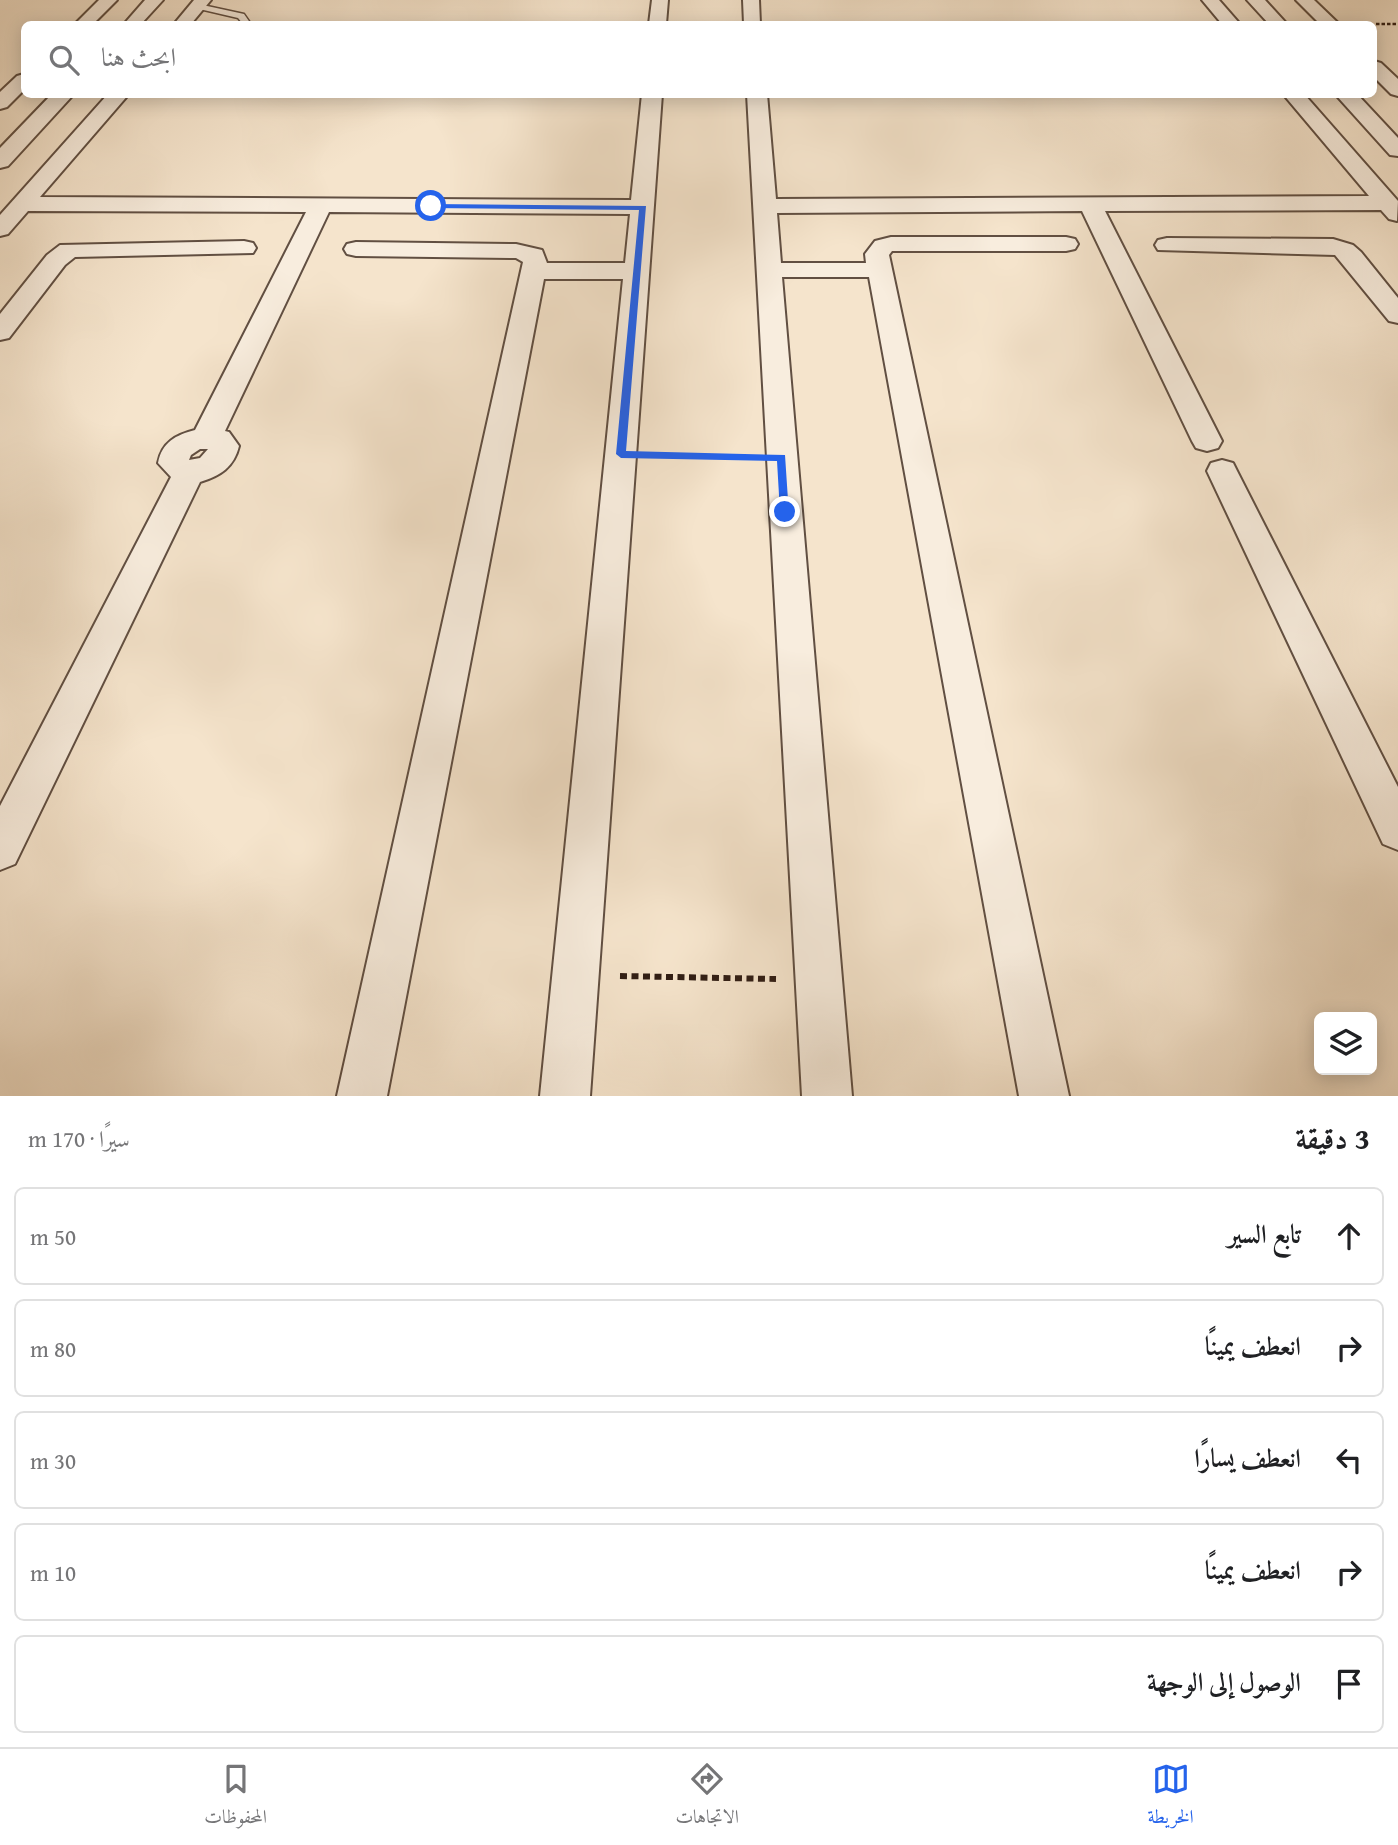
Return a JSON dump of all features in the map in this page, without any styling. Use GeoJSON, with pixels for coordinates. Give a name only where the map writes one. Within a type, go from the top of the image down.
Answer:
{"type":"FeatureCollection","features":[{"type":"Feature","properties":{"kind":"street"},"geometry":{"type":"LineString","coordinates":[[86,21],[109,0]]}},
{"type":"Feature","properties":{"kind":"street"},"geometry":{"type":"LineString","coordinates":[[135,21],[155,0]]}},
{"type":"Feature","properties":{"kind":"street"},"geometry":{"type":"LineString","coordinates":[[658,21],[660,0]]}},
{"type":"Feature","properties":{"kind":"street"},"geometry":{"type":"LineString","coordinates":[[751,0],[752,21]]}},
{"type":"Feature","properties":{"kind":"street"},"geometry":{"type":"LineString","coordinates":[[1210,0],[1228,21]]}},
{"type":"Feature","properties":{"kind":"street"},"geometry":{"type":"LineString","coordinates":[[1255,0],[1275,21]]}},
{"type":"Feature","properties":{"kind":"street"},"geometry":{"type":"LineString","coordinates":[[1304,0],[1327,21]]}},
{"type":"Feature","properties":{"kind":"street"},"geometry":{"type":"LineString","coordinates":[[185,21],[201,3]]}},
{"type":"Feature","properties":{"kind":"street"},"geometry":{"type":"LineString","coordinates":[[1377,70],[1398,90]]}},
{"type":"Feature","properties":{"kind":"street"},"geometry":{"type":"LineString","coordinates":[[0,103],[21,83]]}},
{"type":"Feature","properties":{"kind":"street"},"geometry":{"type":"LineString","coordinates":[[0,161],[60,98]]}},
{"type":"Feature","properties":{"kind":"street"},"geometry":{"type":"LineString","coordinates":[[0,229],[116,98]]}},
{"type":"Feature","properties":{"kind":"street"},"geometry":{"type":"LineString","coordinates":[[565,1096],[652,98]]}},
{"type":"Feature","properties":{"kind":"street"},"geometry":{"type":"LineString","coordinates":[[757,98],[827,1096]]}},
{"type":"Feature","properties":{"kind":"street"},"geometry":{"type":"LineString","coordinates":[[1296,98],[1393,209]]}},
{"type":"Feature","properties":{"kind":"street"},"geometry":{"type":"LineString","coordinates":[[1349,98],[1398,150]]}},
{"type":"Feature","properties":{"kind":"street"},"geometry":{"type":"LineString","coordinates":[[22,204],[643,207]]}},
{"type":"Feature","properties":{"kind":"street"},"geometry":{"type":"LineString","coordinates":[[764,206],[1090,204],[1393,209]]}},
{"type":"Feature","properties":{"kind":"street"},"geometry":{"type":"LineString","coordinates":[[1090,204],[1398,830]]}},
{"type":"Feature","properties":{"kind":"street"},"geometry":{"type":"LineString","coordinates":[[0,849],[189,472],[203,470],[215,464],[223,455],[224,446],[218,439],[205,438],[321,206]]}},
{"type":"Feature","properties":{"kind":"street"},"geometry":{"type":"LineString","coordinates":[[1044,1096],[877,254],[891,244],[1066,244]]}},
{"type":"Feature","properties":{"kind":"street"},"geometry":{"type":"LineString","coordinates":[[1167,245],[1322,246],[1344,250],[1398,315]]}},
{"type":"Feature","properties":{"kind":"street"},"geometry":{"type":"LineString","coordinates":[[0,332],[56,260],[69,250],[244,248]]}},
{"type":"Feature","properties":{"kind":"street"},"geometry":{"type":"LineString","coordinates":[[356,248],[525,252],[533,255],[533,271],[362,1096]]}},
{"type":"Feature","properties":{"kind":"street"},"geometry":{"type":"LineString","coordinates":[[768,270],[880,270]]}},
{"type":"Feature","properties":{"kind":"street"},"geometry":{"type":"LineString","coordinates":[[533,271],[637,271]]}},
{"type":"Feature","properties":{"kind":"lane"},"geometry":{"type":"LineString","coordinates":[[201,3],[241,16],[245,21]]}},
{"type":"Feature","properties":{"kind":"path"},"geometry":{"type":"LineString","coordinates":[[1377,24],[1398,24]]}},
{"type":"Feature","properties":{"kind":"path"},"geometry":{"type":"LineString","coordinates":[[621,454],[782,457]]}},
{"type":"Feature","properties":{"kind":"path"},"geometry":{"type":"LineString","coordinates":[[575,975],[819,980]]}},
{"type":"Feature","properties":{"kind":"route"},"geometry":{"type":"LineString","coordinates":[[431,206],[643,207],[621,454],[782,457],[785,512]]}}]}
